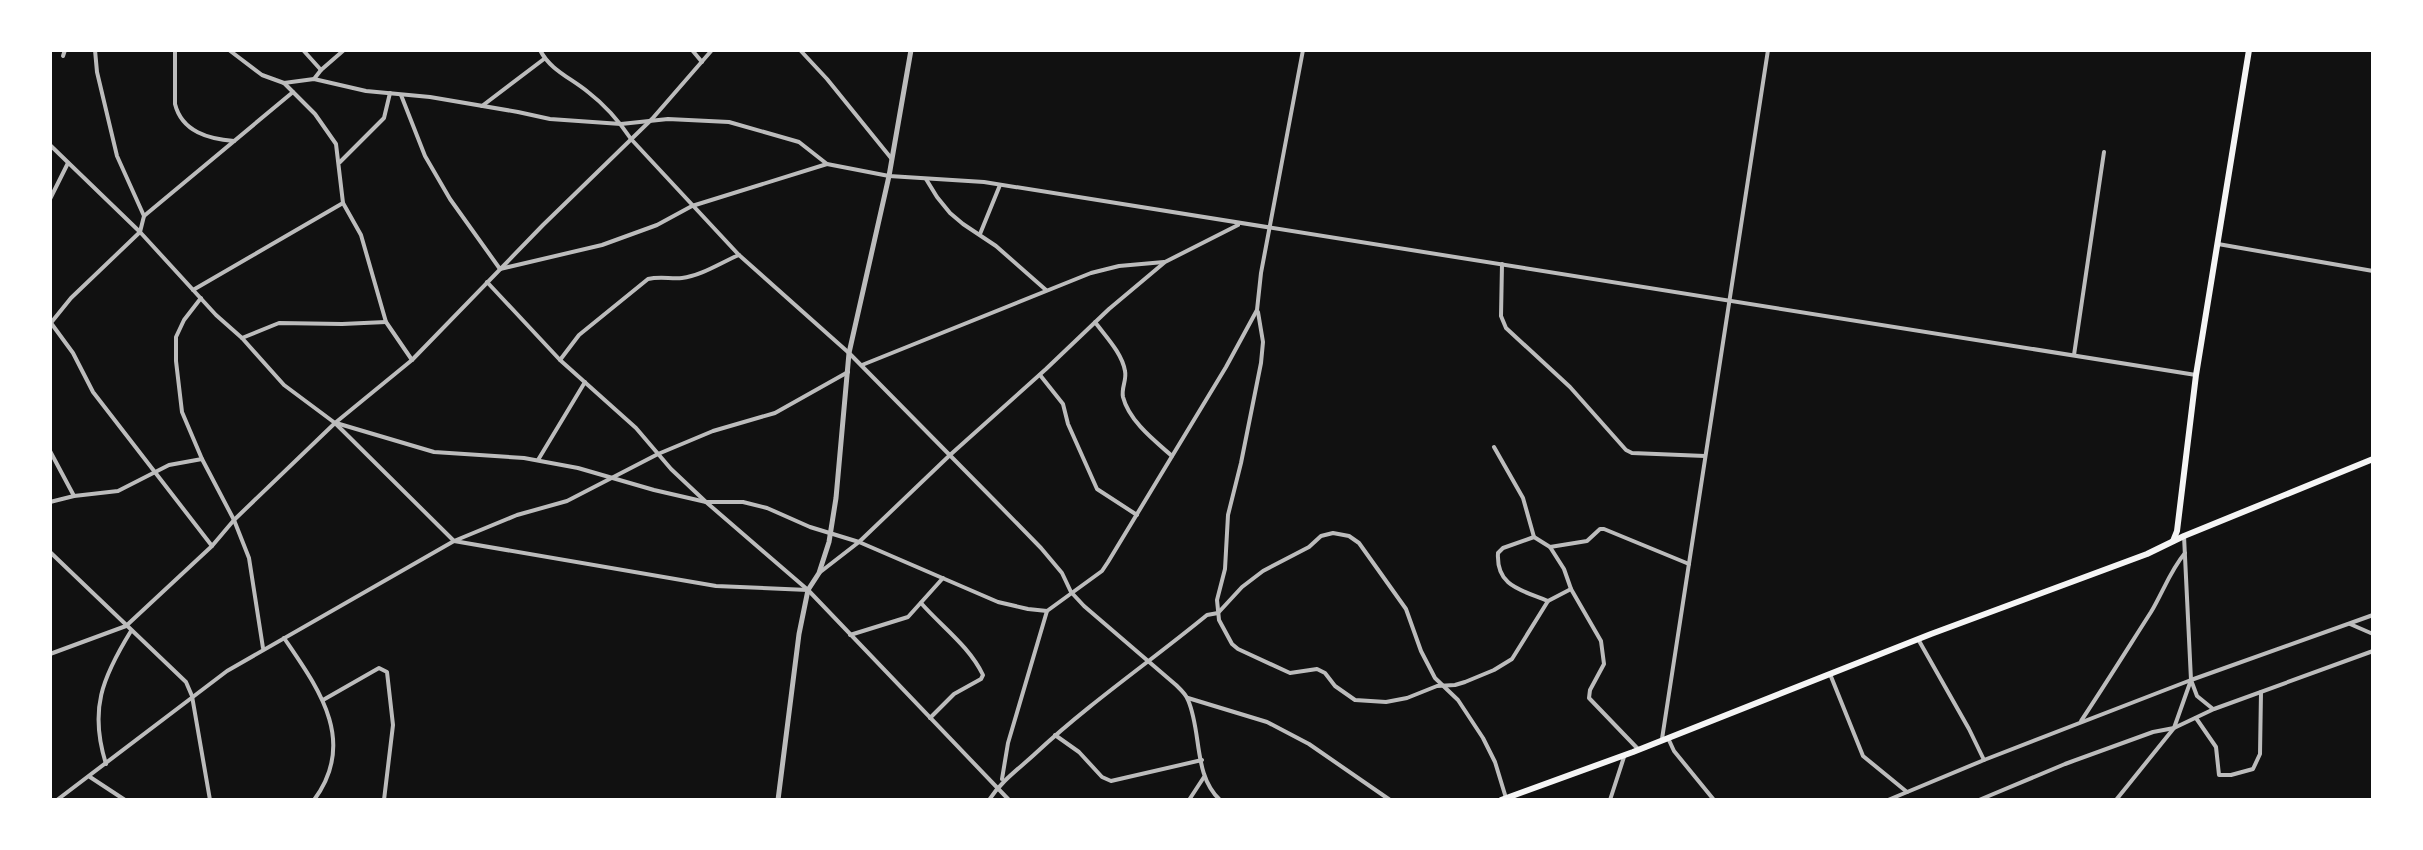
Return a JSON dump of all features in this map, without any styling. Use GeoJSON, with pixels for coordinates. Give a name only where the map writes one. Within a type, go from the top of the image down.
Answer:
{"type":"FeatureCollection","features":[{"type":"Feature","properties":{"kind":"main road"},"geometry":{"type":"LineString","coordinates":[[2173,541],[2177,531],[2196,375],[2249,50]]}},
{"type":"Feature","properties":{"kind":"main road"},"geometry":{"type":"LineString","coordinates":[[1503,799],[2147,554],[2373,459]]}},
{"type":"Feature","properties":{"kind":"street"},"geometry":{"type":"LineString","coordinates":[[95,50],[97,72],[117,156],[144,216]]}},
{"type":"Feature","properties":{"kind":"street"},"geometry":{"type":"LineString","coordinates":[[175,50],[177,112],[198,133],[213,139],[234,141]]}},
{"type":"Feature","properties":{"kind":"street"},"geometry":{"type":"LineString","coordinates":[[229,50],[262,75],[284,83],[326,127],[336,144],[343,203],[361,235],[386,322],[412,360]]}},
{"type":"Feature","properties":{"kind":"street"},"geometry":{"type":"LineString","coordinates":[[303,50],[321,70]]}},
{"type":"Feature","properties":{"kind":"street"},"geometry":{"type":"LineString","coordinates":[[314,79],[344,50]]}},
{"type":"Feature","properties":{"kind":"street"},"geometry":{"type":"LineString","coordinates":[[692,50],[702,62]]}},
{"type":"Feature","properties":{"kind":"street"},"geometry":{"type":"LineString","coordinates":[[50,654],[126,626],[212,546],[234,520],[335,423],[412,360],[652,119],[712,50]]}},
{"type":"Feature","properties":{"kind":"street"},"geometry":{"type":"LineString","coordinates":[[800,50],[891,158]]}},
{"type":"Feature","properties":{"kind":"street"},"geometry":{"type":"LineString","coordinates":[[778,800],[799,634],[808,590],[819,573],[830,534],[849,353],[889,176],[911,50]]}},
{"type":"Feature","properties":{"kind":"street"},"geometry":{"type":"LineString","coordinates":[[1303,50],[1261,273],[1257,310],[1263,342],[1261,363],[1228,515],[1225,569],[1217,600],[1219,620],[1238,649],[1290,673],[1317,669],[1355,700],[1386,702],[1444,685],[1455,685],[1494,670],[1512,659],[1548,601],[1571,589]]}},
{"type":"Feature","properties":{"kind":"street"},"geometry":{"type":"LineString","coordinates":[[1714,800],[1665,739],[1768,50]]}},
{"type":"Feature","properties":{"kind":"street"},"geometry":{"type":"LineString","coordinates":[[542,51],[545,59],[603,104],[631,139],[739,255],[862,365],[1041,548],[1062,573],[1071,592],[1117,636],[1151,661],[1188,698],[1267,722],[1309,744],[1390,800]]}},
{"type":"Feature","properties":{"kind":"street"},"geometry":{"type":"LineString","coordinates":[[482,106],[545,59]]}},
{"type":"Feature","properties":{"kind":"street"},"geometry":{"type":"LineString","coordinates":[[284,83],[314,79],[366,91],[482,106],[550,119],[621,124],[652,119],[729,122],[799,142],[827,164],[889,176],[1000,184],[2196,375]]}},
{"type":"Feature","properties":{"kind":"street"},"geometry":{"type":"LineString","coordinates":[[212,546],[93,392],[73,353],[51,324],[71,298],[140,232],[144,216],[293,92]]}},
{"type":"Feature","properties":{"kind":"street"},"geometry":{"type":"LineString","coordinates":[[340,162],[384,118],[390,93]]}},
{"type":"Feature","properties":{"kind":"street"},"geometry":{"type":"LineString","coordinates":[[401,94],[425,156],[450,199],[500,269]]}},
{"type":"Feature","properties":{"kind":"street"},"geometry":{"type":"LineString","coordinates":[[50,145],[140,232],[284,385],[335,423],[454,541],[716,586],[808,590]]}},
{"type":"Feature","properties":{"kind":"street"},"geometry":{"type":"LineString","coordinates":[[2074,355],[2104,152]]}},
{"type":"Feature","properties":{"kind":"street"},"geometry":{"type":"LineString","coordinates":[[50,199],[68,163]]}},
{"type":"Feature","properties":{"kind":"street"},"geometry":{"type":"LineString","coordinates":[[500,269],[602,245],[657,225],[692,206],[827,164]]}},
{"type":"Feature","properties":{"kind":"street"},"geometry":{"type":"LineString","coordinates":[[926,178],[950,213],[1046,290]]}},
{"type":"Feature","properties":{"kind":"street"},"geometry":{"type":"LineString","coordinates":[[980,234],[1000,184]]}},
{"type":"Feature","properties":{"kind":"street"},"geometry":{"type":"LineString","coordinates":[[193,290],[343,203]]}},
{"type":"Feature","properties":{"kind":"street"},"geometry":{"type":"LineString","coordinates":[[819,573],[859,542],[1095,322],[1165,262],[1240,224]]}},
{"type":"Feature","properties":{"kind":"street"},"geometry":{"type":"LineString","coordinates":[[2218,244],[2373,271]]}},
{"type":"Feature","properties":{"kind":"street"},"geometry":{"type":"LineString","coordinates":[[560,360],[579,335],[648,279],[682,278],[739,255]]}},
{"type":"Feature","properties":{"kind":"street"},"geometry":{"type":"LineString","coordinates":[[862,365],[1091,273],[1119,266],[1165,262]]}},
{"type":"Feature","properties":{"kind":"street"},"geometry":{"type":"LineString","coordinates":[[1502,264],[1501,316],[1506,328],[1570,387],[1626,450],[1632,453],[1705,456]]}},
{"type":"Feature","properties":{"kind":"street"},"geometry":{"type":"LineString","coordinates":[[487,282],[560,360],[636,428],[706,502],[808,590],[1009,800]]}},
{"type":"Feature","properties":{"kind":"street"},"geometry":{"type":"LineString","coordinates":[[201,298],[184,320],[176,337],[182,412],[249,558],[264,649]]}},
{"type":"Feature","properties":{"kind":"street"},"geometry":{"type":"LineString","coordinates":[[1001,782],[1008,743],[1047,611],[1102,571],[1257,310]]}},
{"type":"Feature","properties":{"kind":"street"},"geometry":{"type":"LineString","coordinates":[[242,338],[279,323],[386,322]]}},
{"type":"Feature","properties":{"kind":"street"},"geometry":{"type":"LineString","coordinates":[[1095,322],[1118,353],[1125,370],[1123,397],[1129,409],[1172,457]]}},
{"type":"Feature","properties":{"kind":"street"},"geometry":{"type":"LineString","coordinates":[[57,800],[227,671],[454,541],[517,515],[567,501],[658,454],[713,431],[775,413],[848,372]]}},
{"type":"Feature","properties":{"kind":"street"},"geometry":{"type":"LineString","coordinates":[[1040,375],[1063,404],[1068,424],[1097,489],[1137,515]]}},
{"type":"Feature","properties":{"kind":"street"},"geometry":{"type":"LineString","coordinates":[[538,460],[585,382]]}},
{"type":"Feature","properties":{"kind":"street"},"geometry":{"type":"LineString","coordinates":[[335,423],[434,452],[538,460],[706,502],[743,502],[767,508],[788,519],[859,542],[998,602],[1047,611]]}},
{"type":"Feature","properties":{"kind":"street"},"geometry":{"type":"LineString","coordinates":[[1494,447],[1523,498],[1534,537],[1550,547],[1599,634],[1604,664],[1589,698],[1638,749]]}},
{"type":"Feature","properties":{"kind":"street"},"geometry":{"type":"LineString","coordinates":[[50,451],[74,496]]}},
{"type":"Feature","properties":{"kind":"street"},"geometry":{"type":"LineString","coordinates":[[50,502],[118,491],[169,465],[202,459]]}},
{"type":"Feature","properties":{"kind":"street"},"geometry":{"type":"LineString","coordinates":[[1550,547],[1581,543],[1604,529],[1689,564]]}},
{"type":"Feature","properties":{"kind":"street"},"geometry":{"type":"LineString","coordinates":[[989,800],[1001,782],[1055,735],[1207,615],[1218,613],[1242,587],[1263,571],[1309,547],[1321,536],[1333,533],[1349,536],[1359,543],[1406,609],[1435,678],[1458,700],[1483,738],[1495,762],[1503,799]]}},
{"type":"Feature","properties":{"kind":"street"},"geometry":{"type":"LineString","coordinates":[[2184,536],[2191,680],[2197,696],[2214,709]]}},
{"type":"Feature","properties":{"kind":"street"},"geometry":{"type":"LineString","coordinates":[[1534,537],[1503,548],[1498,553],[1498,563],[1503,578],[1511,586],[1548,601]]}},
{"type":"Feature","properties":{"kind":"street"},"geometry":{"type":"LineString","coordinates":[[50,552],[186,682],[192,696],[210,800]]}},
{"type":"Feature","properties":{"kind":"street"},"geometry":{"type":"LineString","coordinates":[[2079,723],[2120,663],[2185,553]]}},
{"type":"Feature","properties":{"kind":"street"},"geometry":{"type":"LineString","coordinates":[[850,635],[908,617],[943,578]]}},
{"type":"Feature","properties":{"kind":"street"},"geometry":{"type":"LineString","coordinates":[[921,603],[945,630],[964,645],[983,675],[954,694],[930,718]]}},
{"type":"Feature","properties":{"kind":"street"},"geometry":{"type":"LineString","coordinates":[[1888,800],[2191,680],[2373,615]]}},
{"type":"Feature","properties":{"kind":"street"},"geometry":{"type":"LineString","coordinates":[[2350,624],[2373,634]]}},
{"type":"Feature","properties":{"kind":"street"},"geometry":{"type":"LineString","coordinates":[[106,764],[98,740],[100,698],[106,677],[131,630]]}},
{"type":"Feature","properties":{"kind":"street"},"geometry":{"type":"LineString","coordinates":[[284,638],[317,686],[329,717],[334,751],[330,770],[314,800]]}},
{"type":"Feature","properties":{"kind":"street"},"geometry":{"type":"LineString","coordinates":[[1918,639],[1984,760]]}},
{"type":"Feature","properties":{"kind":"street"},"geometry":{"type":"LineString","coordinates":[[1979,800],[2065,764],[2153,732],[2174,728],[2214,709],[2373,651]]}},
{"type":"Feature","properties":{"kind":"street"},"geometry":{"type":"LineString","coordinates":[[323,700],[379,668],[387,672],[393,725],[384,800]]}},
{"type":"Feature","properties":{"kind":"street"},"geometry":{"type":"LineString","coordinates":[[1830,674],[1863,756],[1907,792]]}},
{"type":"Feature","properties":{"kind":"street"},"geometry":{"type":"LineString","coordinates":[[2116,800],[2174,728],[2191,680]]}},
{"type":"Feature","properties":{"kind":"street"},"geometry":{"type":"LineString","coordinates":[[2196,718],[2216,747],[2219,775],[2253,769],[2260,754],[2261,692]]}},
{"type":"Feature","properties":{"kind":"street"},"geometry":{"type":"LineString","coordinates":[[1188,698],[1204,777],[1220,800]]}},
{"type":"Feature","properties":{"kind":"street"},"geometry":{"type":"LineString","coordinates":[[1055,735],[1079,752],[1102,777],[1111,781],[1202,760]]}},
{"type":"Feature","properties":{"kind":"street"},"geometry":{"type":"LineString","coordinates":[[1610,800],[1625,755]]}},
{"type":"Feature","properties":{"kind":"street"},"geometry":{"type":"LineString","coordinates":[[90,777],[125,800]]}},
{"type":"Feature","properties":{"kind":"street"},"geometry":{"type":"LineString","coordinates":[[1189,800],[1204,777]]}}]}
